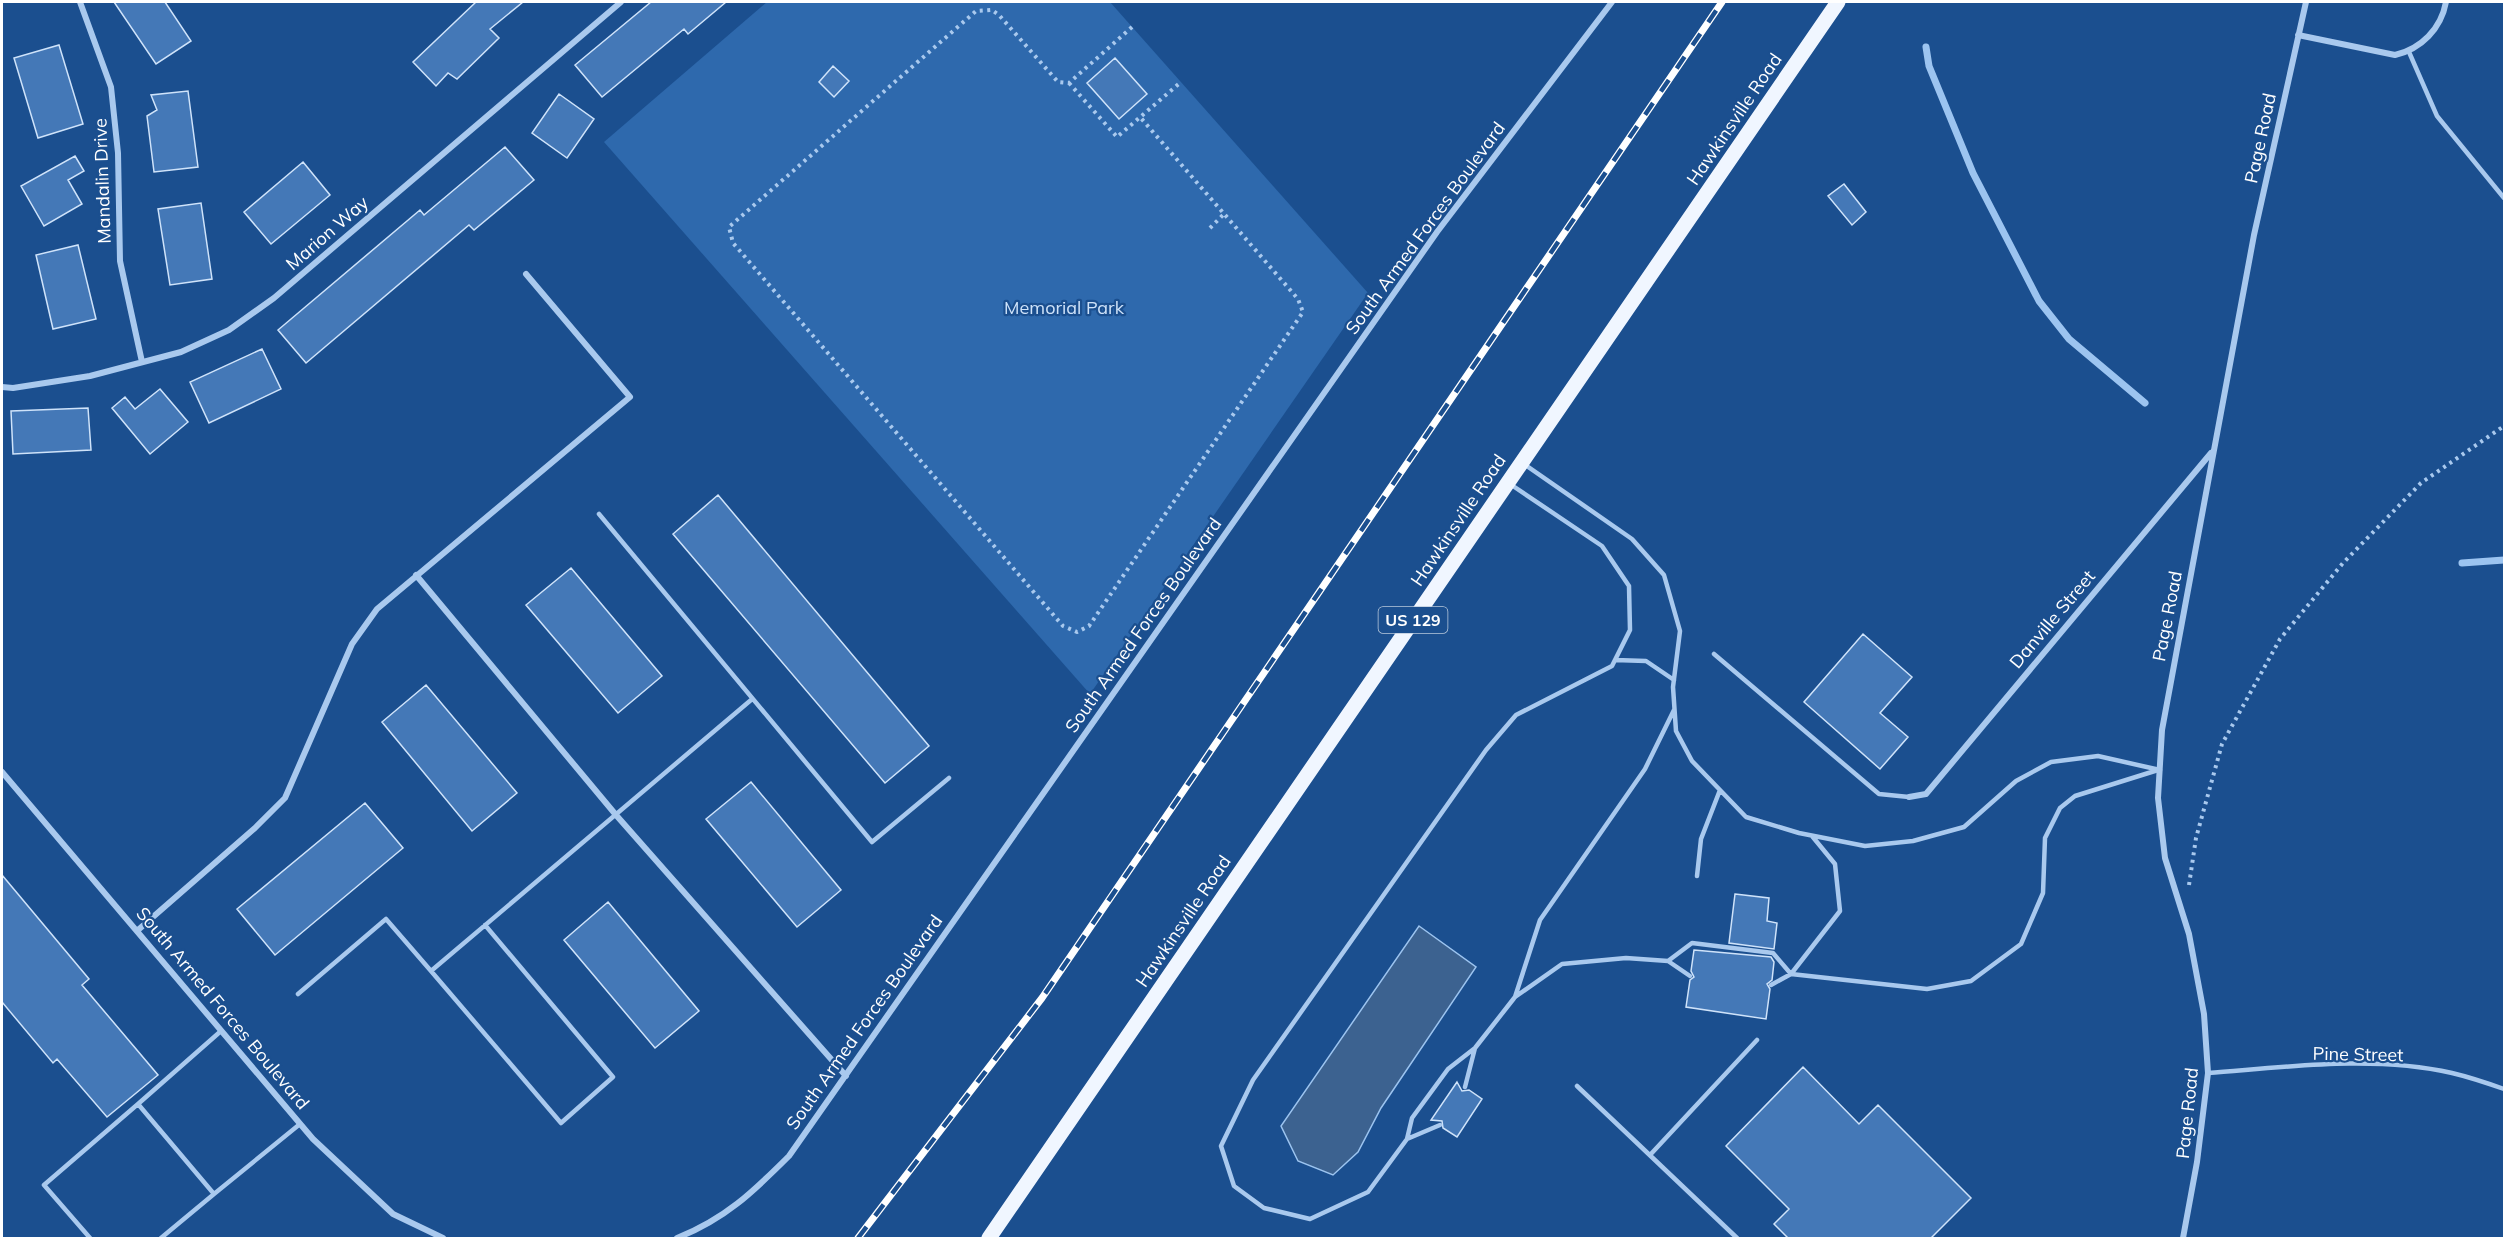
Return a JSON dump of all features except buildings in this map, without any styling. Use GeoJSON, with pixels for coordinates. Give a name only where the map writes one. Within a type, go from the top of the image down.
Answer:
{"type":"FeatureCollection","features":[{"type":"Feature","properties":{"kind":"main road","name":"Hawkinsville Road"},"geometry":{"type":"LineString","coordinates":[[989,1239],[1838,2]]}},
{"type":"Feature","properties":{"kind":"street","name":"Mandalin Drive"},"geometry":{"type":"LineString","coordinates":[[80,2],[96,38],[111,87],[118,153],[120,261],[142,362]]}},
{"type":"Feature","properties":{"kind":"street","name":"Marion Way"},"geometry":{"type":"LineString","coordinates":[[2,387],[65,381],[142,362],[204,343],[252,315],[621,2]]}},
{"type":"Feature","properties":{"kind":"street","name":"South Armed Forces Boulevard"},"geometry":{"type":"LineString","coordinates":[[677,1239],[707,1226],[747,1198],[789,1156],[1437,232],[1612,2]]}},
{"type":"Feature","properties":{"kind":"street","name":"Page Road"},"geometry":{"type":"LineString","coordinates":[[2183,1239],[2197,1162],[2208,1073],[2204,1014],[2184,918],[2165,858],[2158,798],[2162,730],[2254,235],[2306,2]]}},
{"type":"Feature","properties":{"kind":"street"},"geometry":{"type":"LineString","coordinates":[[2298,35],[2380,54],[2395,55],[2409,52],[2426,40],[2438,25],[2446,2]]}},
{"type":"Feature","properties":{"kind":"street"},"geometry":{"type":"LineString","coordinates":[[138,930],[255,828],[285,798],[352,644],[377,609],[630,397],[526,274]]}},
{"type":"Feature","properties":{"kind":"street","name":"Danville Street"},"geometry":{"type":"LineString","coordinates":[[1909,797],[1926,794],[2213,451]]}},
{"type":"Feature","properties":{"kind":"street"},"geometry":{"type":"LineString","coordinates":[[416,575],[616,815],[846,1076]]}},
{"type":"Feature","properties":{"kind":"street","name":"South Armed Forces Boulevard"},"geometry":{"type":"LineString","coordinates":[[2,772],[300,1124],[393,1214],[443,1239]]}},
{"type":"Feature","properties":{"kind":"lane"},"geometry":{"type":"LineString","coordinates":[[2409,52],[2437,116],[2505,198]]}},
{"type":"Feature","properties":{"kind":"lane"},"geometry":{"type":"LineString","coordinates":[[1522,462],[1632,539],[1664,575],[1680,631],[1674,680],[1676,731],[1692,761],[1746,817],[1812,836],[1865,846],[1913,841],[1964,827],[2016,781],[2051,762],[2098,756],[2160,770]]}},
{"type":"Feature","properties":{"kind":"lane"},"geometry":{"type":"LineString","coordinates":[[1508,482],[1602,546],[1629,585],[1630,630],[1612,666],[1516,715],[1486,750],[1253,1080],[1221,1146],[1234,1186],[1264,1208],[1310,1219],[1368,1192],[1407,1139],[1413,1118],[1448,1069],[1475,1048],[1515,997],[1562,964],[1626,958],[1668,961],[1690,976]]}},
{"type":"Feature","properties":{"kind":"lane"},"geometry":{"type":"LineString","coordinates":[[599,514],[751,700],[872,842],[949,778]]}},
{"type":"Feature","properties":{"kind":"lane"},"geometry":{"type":"LineString","coordinates":[[1714,654],[1880,794],[1909,797]]}},
{"type":"Feature","properties":{"kind":"lane"},"geometry":{"type":"LineString","coordinates":[[1615,660],[1646,661],[1674,680]]}},
{"type":"Feature","properties":{"kind":"lane"},"geometry":{"type":"LineString","coordinates":[[431,971],[751,700]]}},
{"type":"Feature","properties":{"kind":"lane"},"geometry":{"type":"LineString","coordinates":[[1515,997],[1540,920],[1645,769],[1674,709]]}},
{"type":"Feature","properties":{"kind":"lane"},"geometry":{"type":"LineString","coordinates":[[1668,961],[1692,943],[1773,952],[1791,974],[1927,989],[1971,981],[2021,944],[2043,893],[2045,838],[2060,808],[2075,796],[2160,770]]}},
{"type":"Feature","properties":{"kind":"lane"},"geometry":{"type":"LineString","coordinates":[[1696,876],[1701,840],[1720,790]]}},
{"type":"Feature","properties":{"kind":"lane"},"geometry":{"type":"LineString","coordinates":[[1771,985],[1791,974],[1840,911],[1835,864],[1812,836]]}},
{"type":"Feature","properties":{"kind":"lane"},"geometry":{"type":"LineString","coordinates":[[298,994],[386,919],[561,1123],[613,1077],[485,925]]}},
{"type":"Feature","properties":{"kind":"lane"},"geometry":{"type":"LineString","coordinates":[[90,1239],[44,1185],[221,1031]]}},
{"type":"Feature","properties":{"kind":"lane"},"geometry":{"type":"LineString","coordinates":[[1650,1155],[1757,1040]]}},
{"type":"Feature","properties":{"kind":"lane"},"geometry":{"type":"LineString","coordinates":[[1465,1087],[1475,1048]]}},
{"type":"Feature","properties":{"kind":"lane","name":"Pine Street"},"geometry":{"type":"LineString","coordinates":[[2208,1073],[2309,1066],[2382,1065],[2450,1072],[2505,1089]]}},
{"type":"Feature","properties":{"kind":"lane"},"geometry":{"type":"LineString","coordinates":[[1577,1086],[1737,1239]]}},
{"type":"Feature","properties":{"kind":"lane"},"geometry":{"type":"LineString","coordinates":[[138,1104],[214,1194]]}},
{"type":"Feature","properties":{"kind":"lane"},"geometry":{"type":"LineString","coordinates":[[161,1239],[300,1124]]}},
{"type":"Feature","properties":{"kind":"lane"},"geometry":{"type":"LineString","coordinates":[[1407,1139],[1440,1125]]}},
{"type":"Feature","properties":{"kind":"path"},"geometry":{"type":"LineString","coordinates":[[1132,27],[1069,82],[1058,82],[999,15],[992,10],[976,11],[734,220],[729,227],[729,235],[748,261],[1063,626],[1070,631],[1077,632],[1089,626],[1303,312],[1298,299],[1140,117]]}},
{"type":"Feature","properties":{"kind":"path"},"geometry":{"type":"LineString","coordinates":[[1069,82],[1117,137],[1181,82]]}},
{"type":"Feature","properties":{"kind":"path"},"geometry":{"type":"LineString","coordinates":[[1210,228],[1224,214]]}},
{"type":"Feature","properties":{"kind":"path"},"geometry":{"type":"LineString","coordinates":[[2184,918],[2196,838],[2222,744],[2280,639],[2343,563],[2421,483],[2505,426]]}},
{"type":"Feature","properties":{"kind":"green space","name":"Memorial Park"},"geometry":{"type":"Polygon","coordinates":[[[767,2],[1110,2],[1368,293],[1090,694],[604,142],[767,2]]]}},
{"type":"Feature","properties":{"kind":"shaded area"},"geometry":{"type":"Polygon","coordinates":[[[1419,926],[1476,967],[1381,1108],[1358,1152],[1333,1175],[1298,1161],[1281,1126],[1419,926]]]}},
{"type":"Feature","properties":{"kind":"waterway"},"geometry":{"type":"LineString","coordinates":[[1926,47],[1929,66],[1973,173],[2039,301],[2069,339],[2145,403]]}},
{"type":"Feature","properties":{"kind":"waterway"},"geometry":{"type":"LineString","coordinates":[[2462,563],[2504,560]]}},
{"type":"Feature","properties":{"kind":"railway"},"geometry":{"type":"LineString","coordinates":[[858,1238],[1042,998],[1722,2]]}}]}
